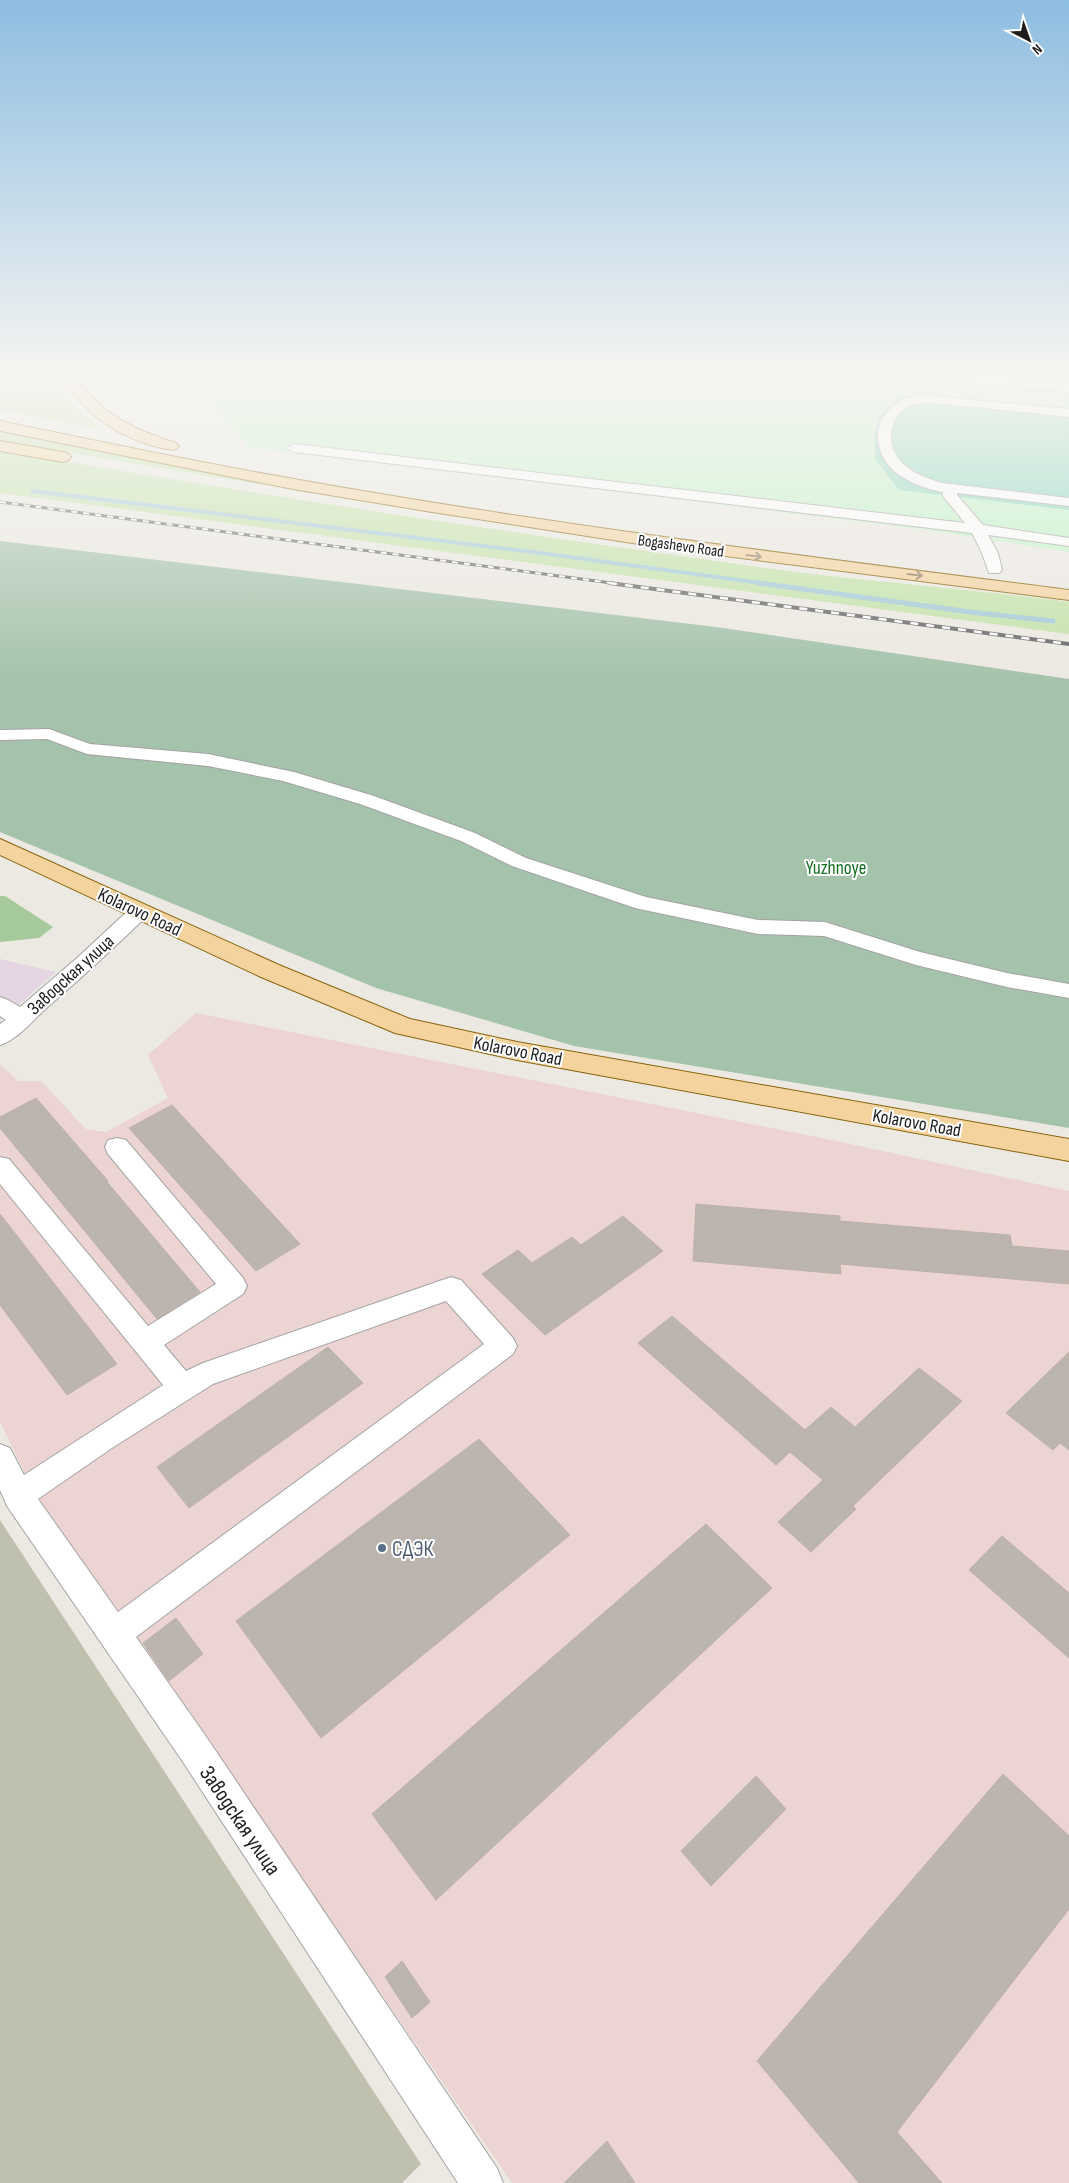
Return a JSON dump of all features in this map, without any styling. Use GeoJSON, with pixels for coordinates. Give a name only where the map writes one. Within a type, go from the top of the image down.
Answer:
{"type":"FeatureCollection","features":[{"type":"Feature","properties":{"kind":"main road"},"geometry":{"type":"LineString","coordinates":[[166,475],[278,494],[546,532],[671,544]]}},
{"type":"Feature","properties":{"kind":"main road","name":"Bogashevo Road"},"geometry":{"type":"LineString","coordinates":[[247,475],[293,484],[671,544],[1069,595]]}},
{"type":"Feature","properties":{"kind":"main road","name":"Bogashevo Road"},"geometry":{"type":"LineString","coordinates":[[315,475],[434,496],[560,514],[1069,579]]}},
{"type":"Feature","properties":{"kind":"main road","name":"Kolarovo Road"},"geometry":{"type":"LineString","coordinates":[[0,846],[270,971],[404,1027],[516,1051],[1069,1150]]}},
{"type":"Feature","properties":{"kind":"street"},"geometry":{"type":"LineString","coordinates":[[521,475],[978,529],[1069,542]]}},
{"type":"Feature","properties":{"kind":"street"},"geometry":{"type":"LineString","coordinates":[[910,475],[924,482],[951,488],[1069,502]]}},
{"type":"Feature","properties":{"kind":"street"},"geometry":{"type":"LineString","coordinates":[[951,488],[950,496],[978,529],[990,553],[994,570]]}},
{"type":"Feature","properties":{"kind":"street"},"geometry":{"type":"LineString","coordinates":[[0,735],[48,734],[87,749],[208,760],[287,776],[367,800],[468,837],[519,862],[642,903],[758,927],[825,929],[916,958],[1007,980],[1069,991]]}},
{"type":"Feature","properties":{"kind":"street","name":"Заводская улица"},"geometry":{"type":"LineString","coordinates":[[0,1037],[84,964],[140,911]]}},
{"type":"Feature","properties":{"kind":"street"},"geometry":{"type":"LineString","coordinates":[[117,1146],[234,1286],[146,1342]]}},
{"type":"Feature","properties":{"kind":"street"},"geometry":{"type":"LineString","coordinates":[[0,1166],[183,1388]]}},
{"type":"Feature","properties":{"kind":"street"},"geometry":{"type":"LineString","coordinates":[[18,1496],[102,1439],[203,1375],[451,1288],[503,1346],[114,1634]]}},
{"type":"Feature","properties":{"kind":"street","name":"Заводская улица"},"geometry":{"type":"LineString","coordinates":[[0,1457],[18,1496],[193,1747],[482,2183]]}},
{"type":"Feature","properties":{"kind":"lane"},"geometry":{"type":"LineString","coordinates":[[0,1005],[21,1018]]}},
{"type":"Feature","properties":{"kind":"shaded area"},"geometry":{"type":"Polygon","coordinates":[[[0,959],[56,972],[0,1021],[0,959]]]}},
{"type":"Feature","properties":{"kind":"shaded area"},"geometry":{"type":"Polygon","coordinates":[[[196,1013],[827,1139],[1069,1191],[1069,2183],[512,2183],[33,1490],[0,1422],[0,1064],[18,1081],[41,1081],[86,1129],[106,1132],[168,1098],[148,1055],[196,1013]]]}},
{"type":"Feature","properties":{"kind":"shaded area"},"geometry":{"type":"Polygon","coordinates":[[[0,1520],[421,2164],[402,2183],[0,2183],[0,1520]]]}},
{"type":"Feature","properties":{"kind":"green space"},"geometry":{"type":"Polygon","coordinates":[[[0,475],[148,475],[469,526],[657,553],[791,571],[1069,602],[1069,634],[0,493],[0,475]]]}},
{"type":"Feature","properties":{"kind":"green space"},"geometry":{"type":"Polygon","coordinates":[[[202,475],[219,475],[268,486],[202,475]]]}},
{"type":"Feature","properties":{"kind":"green space"},"geometry":{"type":"Polygon","coordinates":[[[477,475],[1069,475],[1069,552],[927,530],[477,475]]]}},
{"type":"Feature","properties":{"kind":"green space"},"geometry":{"type":"Polygon","coordinates":[[[888,475],[1069,475],[1069,510],[899,490],[888,475]]]}},
{"type":"Feature","properties":{"kind":"green space","name":"Yuzhnoye"},"geometry":{"type":"Polygon","coordinates":[[[0,541],[716,627],[1069,679],[1069,1128],[574,1046],[376,988],[0,832],[0,541]]]}},
{"type":"Feature","properties":{"kind":"green space"},"geometry":{"type":"Polygon","coordinates":[[[0,896],[5,896],[53,927],[39,938],[0,942],[0,896]]]}},
{"type":"Feature","properties":{"kind":"building"},"geometry":{"type":"Polygon","coordinates":[[[36,1098],[200,1292],[157,1319],[0,1128],[0,1117],[36,1098]]]}},
{"type":"Feature","properties":{"kind":"building"},"geometry":{"type":"Polygon","coordinates":[[[172,1105],[300,1244],[256,1271],[129,1128],[172,1105]]]}},
{"type":"Feature","properties":{"kind":"building"},"geometry":{"type":"Polygon","coordinates":[[[696,1204],[840,1216],[840,1221],[1010,1235],[1012,1246],[1069,1251],[1069,1284],[840,1264],[841,1274],[693,1261],[696,1204]]]}},
{"type":"Feature","properties":{"kind":"building"},"geometry":{"type":"Polygon","coordinates":[[[0,1214],[117,1364],[67,1395],[0,1305],[0,1214]]]}},
{"type":"Feature","properties":{"kind":"building"},"geometry":{"type":"Polygon","coordinates":[[[623,1216],[663,1251],[545,1335],[482,1274],[518,1250],[532,1263],[572,1237],[581,1245],[623,1216]]]}},
{"type":"Feature","properties":{"kind":"building"},"geometry":{"type":"Polygon","coordinates":[[[672,1316],[805,1430],[831,1407],[855,1427],[919,1368],[962,1401],[853,1506],[856,1509],[811,1552],[778,1522],[823,1480],[790,1452],[776,1465],[638,1343],[672,1316]]]}},
{"type":"Feature","properties":{"kind":"building"},"geometry":{"type":"Polygon","coordinates":[[[328,1347],[363,1383],[189,1508],[157,1467],[328,1347]]]}},
{"type":"Feature","properties":{"kind":"building"},"geometry":{"type":"Polygon","coordinates":[[[1069,1352],[1069,1450],[1060,1443],[1053,1450],[1006,1413],[1069,1352]]]}},
{"type":"Feature","properties":{"kind":"building"},"geometry":{"type":"Polygon","coordinates":[[[479,1439],[570,1535],[321,1738],[236,1621],[479,1439]]]}},
{"type":"Feature","properties":{"kind":"building"},"geometry":{"type":"Polygon","coordinates":[[[706,1524],[772,1588],[436,1900],[372,1814],[706,1524]]]}},
{"type":"Feature","properties":{"kind":"building"},"geometry":{"type":"Polygon","coordinates":[[[1002,1536],[1069,1593],[1069,1658],[969,1570],[1002,1536]]]}},
{"type":"Feature","properties":{"kind":"building"},"geometry":{"type":"Polygon","coordinates":[[[176,1618],[203,1654],[169,1681],[143,1643],[176,1618]]]}},
{"type":"Feature","properties":{"kind":"building"},"geometry":{"type":"Polygon","coordinates":[[[1003,1774],[1069,1836],[1069,1909],[897,2132],[942,2183],[859,2183],[757,2061],[1003,1774]]]}},
{"type":"Feature","properties":{"kind":"building"},"geometry":{"type":"Polygon","coordinates":[[[756,1776],[786,1809],[711,1886],[681,1851],[756,1776]]]}},
{"type":"Feature","properties":{"kind":"building"},"geometry":{"type":"Polygon","coordinates":[[[402,1961],[430,2002],[412,2018],[385,1977],[402,1961]]]}},
{"type":"Feature","properties":{"kind":"building"},"geometry":{"type":"Polygon","coordinates":[[[607,2141],[635,2183],[564,2183],[607,2141]]]}},
{"type":"Feature","properties":{"kind":"waterway"},"geometry":{"type":"LineString","coordinates":[[32,491],[533,552],[767,584]]}},
{"type":"Feature","properties":{"kind":"waterway"},"geometry":{"type":"LineString","coordinates":[[758,583],[970,612],[1053,621]]}},
{"type":"Feature","properties":{"kind":"railway"},"geometry":{"type":"LineString","coordinates":[[0,502],[619,584]]}},
{"type":"Feature","properties":{"kind":"railway"},"geometry":{"type":"LineString","coordinates":[[609,583],[1069,644]]}},
{"type":"Feature","properties":{"kind":"place","name":"СДЭК"},"geometry":{"type":"Point","coordinates":[382,1548]}}]}
